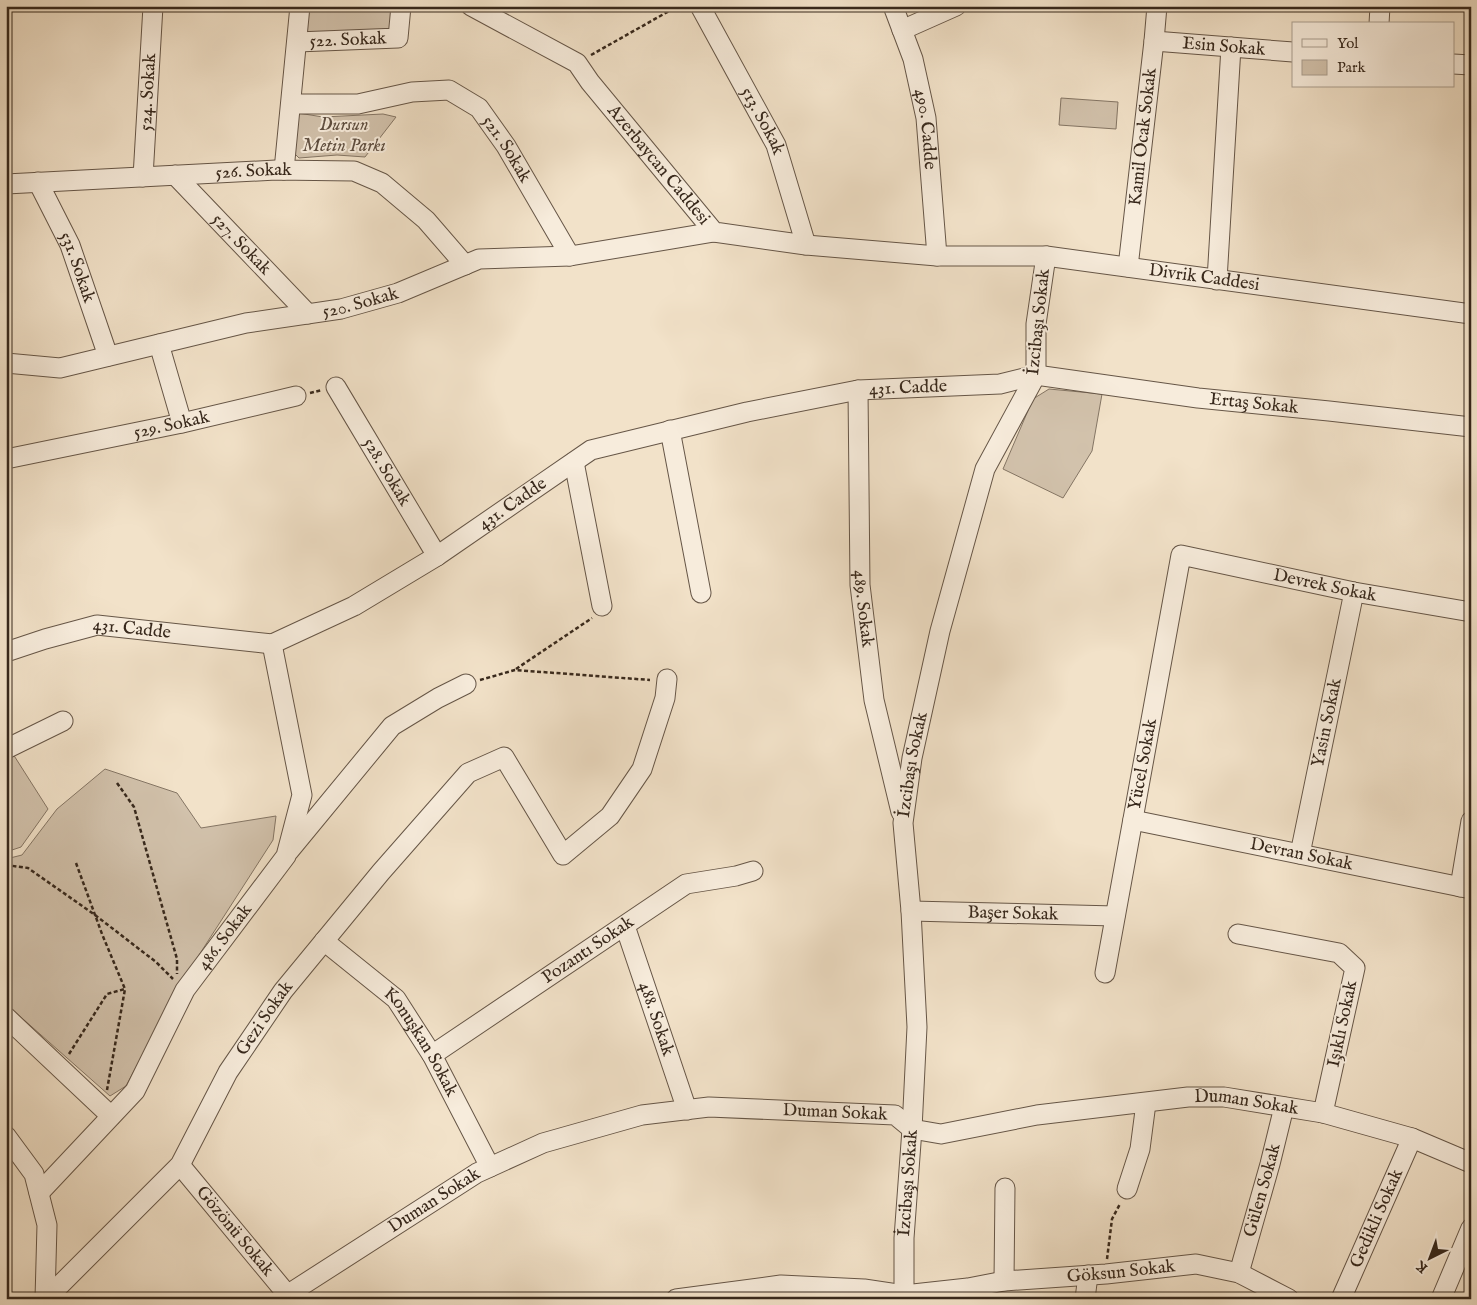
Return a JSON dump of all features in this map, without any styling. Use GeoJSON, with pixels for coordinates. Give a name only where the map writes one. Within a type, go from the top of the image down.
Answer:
{"type":"FeatureCollection","features":[{"type":"Feature","properties":{"kind":"street","name":"524. Sokak"},"geometry":{"type":"LineString","coordinates":[[143,177],[153,6]]}},
{"type":"Feature","properties":{"kind":"street"},"geometry":{"type":"LineString","coordinates":[[284,170],[300,6]]}},
{"type":"Feature","properties":{"kind":"street","name":"522. Sokak"},"geometry":{"type":"LineString","coordinates":[[297,42],[398,38],[401,6]]}},
{"type":"Feature","properties":{"kind":"street","name":"Azerbaycan Caddesi"},"geometry":{"type":"LineString","coordinates":[[471,6],[577,63],[590,82],[714,232],[806,245],[937,256]]}},
{"type":"Feature","properties":{"kind":"street","name":"513. Sokak"},"geometry":{"type":"LineString","coordinates":[[700,6],[776,146],[806,245]]}},
{"type":"Feature","properties":{"kind":"street","name":"490. Cadde"},"geometry":{"type":"LineString","coordinates":[[893,6],[913,59],[926,118],[937,256]]}},
{"type":"Feature","properties":{"kind":"street"},"geometry":{"type":"LineString","coordinates":[[902,30],[956,6]]}},
{"type":"Feature","properties":{"kind":"street","name":"Kamil Ocak Sokak"},"geometry":{"type":"LineString","coordinates":[[1128,267],[1154,41],[1156,6]]}},
{"type":"Feature","properties":{"kind":"street"},"geometry":{"type":"LineString","coordinates":[[1379,22],[1380,6]]}},
{"type":"Feature","properties":{"kind":"street","name":"Esin Sokak"},"geometry":{"type":"LineString","coordinates":[[1154,41],[1292,52]]}},
{"type":"Feature","properties":{"kind":"street"},"geometry":{"type":"LineString","coordinates":[[1217,280],[1231,47]]}},
{"type":"Feature","properties":{"kind":"street"},"geometry":{"type":"LineString","coordinates":[[1454,64],[1471,65]]}},
{"type":"Feature","properties":{"kind":"street","name":"521. Sokak"},"geometry":{"type":"LineString","coordinates":[[291,104],[358,104],[412,92],[450,90],[479,108],[506,146],[570,256]]}},
{"type":"Feature","properties":{"kind":"street","name":"526. Sokak"},"geometry":{"type":"LineString","coordinates":[[6,184],[284,170],[354,171],[382,183],[426,220],[465,265]]}},
{"type":"Feature","properties":{"kind":"street","name":"527. Sokak"},"geometry":{"type":"LineString","coordinates":[[175,175],[308,314]]}},
{"type":"Feature","properties":{"kind":"street","name":"531. Sokak"},"geometry":{"type":"LineString","coordinates":[[38,182],[70,245],[108,356]]}},
{"type":"Feature","properties":{"kind":"street","name":"520. Sokak"},"geometry":{"type":"LineString","coordinates":[[6,363],[60,368],[246,323],[341,309],[398,293],[479,258],[570,256],[714,232]]}},
{"type":"Feature","properties":{"kind":"street","name":"Divrik Caddesi"},"geometry":{"type":"LineString","coordinates":[[937,256],[1046,256],[1471,314]]}},
{"type":"Feature","properties":{"kind":"street","name":"İzcibaşı Sokak"},"geometry":{"type":"LineString","coordinates":[[904,1297],[904,1238],[917,1027],[911,911],[903,823],[912,758],[940,630],[985,469],[1036,375],[1036,324],[1046,256]]}},
{"type":"Feature","properties":{"kind":"street"},"geometry":{"type":"LineString","coordinates":[[159,344],[182,423]]}},
{"type":"Feature","properties":{"kind":"street","name":"431. Cadde"},"geometry":{"type":"LineString","coordinates":[[6,652],[97,625],[272,644],[354,606],[437,556],[591,450],[747,412],[858,390],[1000,384],[1036,375]]}},
{"type":"Feature","properties":{"kind":"street","name":"Ertaş Sokak"},"geometry":{"type":"LineString","coordinates":[[1036,375],[1198,398],[1471,427]]}},
{"type":"Feature","properties":{"kind":"street","name":"528. Sokak"},"geometry":{"type":"LineString","coordinates":[[336,387],[437,556]]}},
{"type":"Feature","properties":{"kind":"street","name":"489. Sokak"},"geometry":{"type":"LineString","coordinates":[[858,390],[860,585],[874,700],[903,823]]}},
{"type":"Feature","properties":{"kind":"street","name":"529. Sokak"},"geometry":{"type":"LineString","coordinates":[[6,459],[182,423],[296,396]]}},
{"type":"Feature","properties":{"kind":"street"},"geometry":{"type":"LineString","coordinates":[[670,430],[701,593]]}},
{"type":"Feature","properties":{"kind":"street"},"geometry":{"type":"LineString","coordinates":[[574,462],[602,606]]}},
{"type":"Feature","properties":{"kind":"street","name":"Devrek Sokak"},"geometry":{"type":"LineString","coordinates":[[1181,555],[1354,592],[1471,612]]}},
{"type":"Feature","properties":{"kind":"street","name":"Yücel Sokak"},"geometry":{"type":"LineString","coordinates":[[1105,973],[1181,555]]}},
{"type":"Feature","properties":{"kind":"street","name":"Yasin Sokak"},"geometry":{"type":"LineString","coordinates":[[1300,854],[1354,592]]}},
{"type":"Feature","properties":{"kind":"street","name":"486. Sokak"},"geometry":{"type":"LineString","coordinates":[[39,1193],[107,1112],[135,1091],[186,990],[286,856],[302,795],[272,644]]}},
{"type":"Feature","properties":{"kind":"street","name":"Gezi Sokak"},"geometry":{"type":"LineString","coordinates":[[46,1299],[180,1165],[228,1072],[284,991],[381,872],[468,773],[504,757],[563,855],[610,816],[642,769],[665,698],[667,679]]}},
{"type":"Feature","properties":{"kind":"street"},"geometry":{"type":"LineString","coordinates":[[286,856],[392,726],[438,698],[466,684]]}},
{"type":"Feature","properties":{"kind":"street"},"geometry":{"type":"LineString","coordinates":[[6,749],[63,720]]}},
{"type":"Feature","properties":{"kind":"street","name":"Devran Sokak"},"geometry":{"type":"LineString","coordinates":[[1133,820],[1465,888]]}},
{"type":"Feature","properties":{"kind":"street"},"geometry":{"type":"LineString","coordinates":[[1465,888],[1471,821]]}},
{"type":"Feature","properties":{"kind":"street","name":"Pozantı Sokak"},"geometry":{"type":"LineString","coordinates":[[432,1054],[686,884],[736,876],[753,871]]}},
{"type":"Feature","properties":{"kind":"street","name":"Başer Sokak"},"geometry":{"type":"LineString","coordinates":[[911,911],[1116,916]]}},
{"type":"Feature","properties":{"kind":"street","name":"488. Sokak"},"geometry":{"type":"LineString","coordinates":[[625,926],[687,1110]]}},
{"type":"Feature","properties":{"kind":"street","name":"Işıklı Sokak"},"geometry":{"type":"LineString","coordinates":[[1238,934],[1339,954],[1355,968],[1323,1112]]}},
{"type":"Feature","properties":{"kind":"street","name":"Konuşkan Sokak"},"geometry":{"type":"LineString","coordinates":[[324,941],[396,999],[432,1054],[490,1167]]}},
{"type":"Feature","properties":{"kind":"street"},"geometry":{"type":"LineString","coordinates":[[6,1017],[107,1112]]}},
{"type":"Feature","properties":{"kind":"street","name":"Duman Sokak"},"geometry":{"type":"LineString","coordinates":[[289,1297],[430,1202],[477,1173],[543,1143],[642,1116],[709,1107],[895,1115],[912,1129],[941,1134],[1037,1115],[1188,1097],[1224,1097],[1323,1112],[1412,1138],[1471,1163]]}},
{"type":"Feature","properties":{"kind":"street"},"geometry":{"type":"LineString","coordinates":[[1127,1189],[1140,1149],[1146,1102]]}},
{"type":"Feature","properties":{"kind":"street","name":"Gülen Sokak"},"geometry":{"type":"LineString","coordinates":[[1239,1273],[1284,1107]]}},
{"type":"Feature","properties":{"kind":"street"},"geometry":{"type":"LineString","coordinates":[[6,1136],[34,1174],[47,1225],[46,1299]]}},
{"type":"Feature","properties":{"kind":"street","name":"Gedikli Sokak"},"geometry":{"type":"LineString","coordinates":[[1341,1299],[1412,1138]]}},
{"type":"Feature","properties":{"kind":"street","name":"Gözönü Sokak"},"geometry":{"type":"LineString","coordinates":[[180,1165],[289,1297]]}},
{"type":"Feature","properties":{"kind":"street"},"geometry":{"type":"LineString","coordinates":[[1004,1281],[1005,1188]]}},
{"type":"Feature","properties":{"kind":"street"},"geometry":{"type":"LineString","coordinates":[[1441,1299],[1471,1228]]}},
{"type":"Feature","properties":{"kind":"street","name":"Göksun Sokak"},"geometry":{"type":"LineString","coordinates":[[676,1299],[864,1288],[904,1297],[1004,1281],[1196,1264],[1239,1273],[1289,1299]]}},
{"type":"Feature","properties":{"kind":"street"},"geometry":{"type":"LineString","coordinates":[[1085,1299],[1097,1274]]}},
{"type":"Feature","properties":{"kind":"path"},"geometry":{"type":"LineString","coordinates":[[577,63],[678,6]]}},
{"type":"Feature","properties":{"kind":"path"},"geometry":{"type":"LineString","coordinates":[[296,396],[336,387]]}},
{"type":"Feature","properties":{"kind":"path"},"geometry":{"type":"LineString","coordinates":[[466,684],[515,670],[598,614],[602,606]]}},
{"type":"Feature","properties":{"kind":"path"},"geometry":{"type":"LineString","coordinates":[[515,670],[647,680],[667,679]]}},
{"type":"Feature","properties":{"kind":"path"},"geometry":{"type":"LineString","coordinates":[[117,784],[134,807],[176,959],[178,976]]}},
{"type":"Feature","properties":{"kind":"path"},"geometry":{"type":"LineString","coordinates":[[76,863],[125,989],[111,1070],[107,1112]]}},
{"type":"Feature","properties":{"kind":"path"},"geometry":{"type":"LineString","coordinates":[[6,865],[28,868],[95,914],[156,962],[173,979],[179,1003]]}},
{"type":"Feature","properties":{"kind":"path"},"geometry":{"type":"LineString","coordinates":[[60,1068],[107,994],[125,989]]}},
{"type":"Feature","properties":{"kind":"path"},"geometry":{"type":"LineString","coordinates":[[1097,1274],[1108,1245],[1112,1219],[1127,1189]]}},
{"type":"Feature","properties":{"kind":"green space"},"geometry":{"type":"Polygon","coordinates":[[[308,6],[395,6],[393,32],[306,36],[308,6]]]}},
{"type":"Feature","properties":{"kind":"green space"},"geometry":{"type":"Polygon","coordinates":[[[1061,98],[1118,102],[1116,129],[1059,125],[1061,98]]]}},
{"type":"Feature","properties":{"kind":"green space","name":"Dursun Metin Parkı"},"geometry":{"type":"Polygon","coordinates":[[[298,113],[323,117],[383,114],[396,117],[365,157],[337,155],[299,158],[292,151],[298,113]]]}},
{"type":"Feature","properties":{"kind":"green space"},"geometry":{"type":"Polygon","coordinates":[[[1049,389],[1102,394],[1092,451],[1063,498],[1003,469],[1033,399],[1049,389]]]}},
{"type":"Feature","properties":{"kind":"green space"},"geometry":{"type":"Polygon","coordinates":[[[13,754],[48,809],[21,847],[6,852],[6,758],[13,754]]]}},
{"type":"Feature","properties":{"kind":"green space"},"geometry":{"type":"Polygon","coordinates":[[[105,769],[177,793],[201,828],[276,816],[273,840],[181,983],[126,1086],[110,1096],[6,1004],[6,859],[22,855],[57,809],[105,769]]]}}]}
